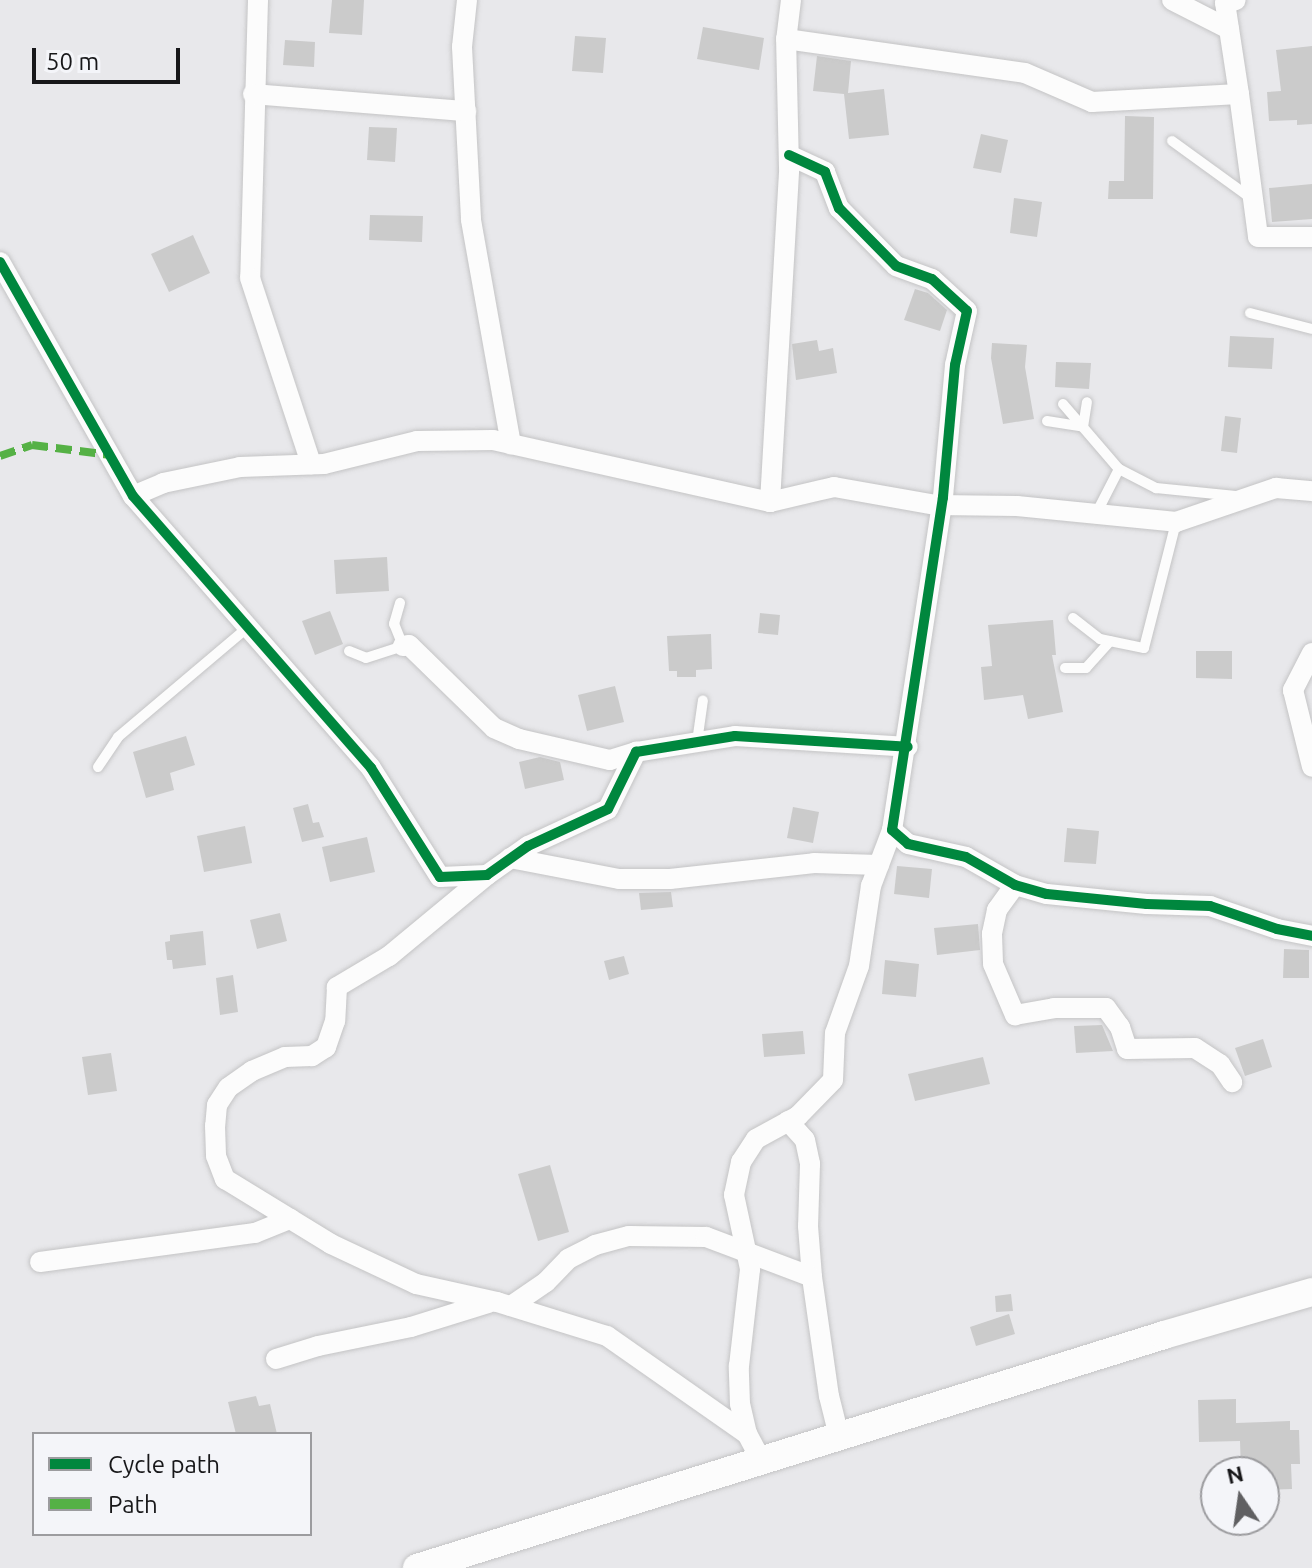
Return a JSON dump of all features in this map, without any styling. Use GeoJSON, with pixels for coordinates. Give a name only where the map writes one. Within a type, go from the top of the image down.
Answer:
{"type":"FeatureCollection","features":[{"type":"Feature","properties":{"kind":"street"},"geometry":{"type":"LineString","coordinates":[[258,0],[250,278],[311,464]]}},
{"type":"Feature","properties":{"kind":"street"},"geometry":{"type":"LineString","coordinates":[[467,0],[462,47],[471,220],[511,444]]}},
{"type":"Feature","properties":{"kind":"street"},"geometry":{"type":"LineString","coordinates":[[770,502],[789,155],[786,39],[791,0]]}},
{"type":"Feature","properties":{"kind":"street"},"geometry":{"type":"LineString","coordinates":[[1172,0],[1229,29]]}},
{"type":"Feature","properties":{"kind":"street"},"geometry":{"type":"LineString","coordinates":[[1236,0],[1225,3],[1258,237],[1312,237]]}},
{"type":"Feature","properties":{"kind":"street"},"geometry":{"type":"LineString","coordinates":[[786,39],[1025,73],[1092,102],[1239,94]]}},
{"type":"Feature","properties":{"kind":"street"},"geometry":{"type":"LineString","coordinates":[[253,94],[466,111]]}},
{"type":"Feature","properties":{"kind":"street"},"geometry":{"type":"LineString","coordinates":[[761,1460],[747,1434],[740,1404],[739,1366],[750,1269],[734,1195],[741,1162],[756,1139],[788,1121],[833,1080],[835,1033],[859,966],[871,886],[892,830],[908,747],[942,505],[955,365],[967,311],[932,279],[896,266],[839,208],[825,172],[789,155]]}},
{"type":"Feature","properties":{"kind":"street"},"geometry":{"type":"LineString","coordinates":[[0,262],[133,496],[250,625],[371,768],[440,877],[487,875]]}},
{"type":"Feature","properties":{"kind":"street"},"geometry":{"type":"LineString","coordinates":[[133,496],[163,483],[240,467],[311,464],[417,441],[493,440],[770,502],[834,487],[942,505],[1017,506],[1176,522],[1276,488],[1312,491]]}},
{"type":"Feature","properties":{"kind":"street"},"geometry":{"type":"LineString","coordinates":[[403,646],[409,645],[494,728],[519,739],[610,760],[636,752],[735,736],[908,747]]}},
{"type":"Feature","properties":{"kind":"street"},"geometry":{"type":"LineString","coordinates":[[1312,653],[1293,690],[1312,767]]}},
{"type":"Feature","properties":{"kind":"street"},"geometry":{"type":"LineString","coordinates":[[636,752],[608,809],[528,846],[487,875],[389,956],[337,987],[335,1021],[326,1047],[312,1056],[285,1057],[252,1071],[228,1088],[217,1105],[216,1156],[225,1179],[331,1244],[416,1284],[504,1304],[607,1336],[747,1434]]}},
{"type":"Feature","properties":{"kind":"street"},"geometry":{"type":"LineString","coordinates":[[892,830],[908,844],[966,857],[1015,885],[1047,894],[1147,904],[1210,906],[1277,929],[1312,936]]}},
{"type":"Feature","properties":{"kind":"street"},"geometry":{"type":"LineString","coordinates":[[510,858],[619,879],[670,879],[814,863],[879,865]]}},
{"type":"Feature","properties":{"kind":"street"},"geometry":{"type":"LineString","coordinates":[[1015,885],[997,910],[992,934],[993,964],[1015,1015],[1054,1008],[1106,1008],[1120,1027],[1127,1049],[1195,1048],[1220,1064],[1232,1082]]}},
{"type":"Feature","properties":{"kind":"street"},"geometry":{"type":"LineString","coordinates":[[788,1121],[805,1140],[810,1164],[808,1226],[812,1277],[829,1396],[839,1436]]}},
{"type":"Feature","properties":{"kind":"street"},"geometry":{"type":"LineString","coordinates":[[40,1262],[255,1233],[290,1219]]}},
{"type":"Feature","properties":{"kind":"street"},"geometry":{"type":"LineString","coordinates":[[276,1359],[318,1346],[504,1304],[546,1282],[568,1259],[595,1245],[629,1236],[706,1237],[812,1277]]}},
{"type":"Feature","properties":{"kind":"street"},"geometry":{"type":"LineString","coordinates":[[417,1568],[1312,1292]]}},
{"type":"Feature","properties":{"kind":"lane"},"geometry":{"type":"LineString","coordinates":[[1172,141],[1253,199]]}},
{"type":"Feature","properties":{"kind":"lane"},"geometry":{"type":"LineString","coordinates":[[1250,313],[1312,329]]}},
{"type":"Feature","properties":{"kind":"lane"},"geometry":{"type":"LineString","coordinates":[[1083,427],[1087,402]]}},
{"type":"Feature","properties":{"kind":"lane"},"geometry":{"type":"LineString","coordinates":[[1063,404],[1119,469],[1156,488],[1249,498]]}},
{"type":"Feature","properties":{"kind":"lane"},"geometry":{"type":"LineString","coordinates":[[1047,421],[1083,427]]}},
{"type":"Feature","properties":{"kind":"lane"},"geometry":{"type":"LineString","coordinates":[[1096,514],[1119,469]]}},
{"type":"Feature","properties":{"kind":"lane"},"geometry":{"type":"LineString","coordinates":[[1073,618],[1100,639],[1144,648],[1176,522]]}},
{"type":"Feature","properties":{"kind":"lane"},"geometry":{"type":"LineString","coordinates":[[349,651],[366,658],[403,646],[394,624],[400,603]]}},
{"type":"Feature","properties":{"kind":"lane"},"geometry":{"type":"LineString","coordinates":[[98,767],[118,737],[250,625]]}},
{"type":"Feature","properties":{"kind":"lane"},"geometry":{"type":"LineString","coordinates":[[1065,668],[1086,668],[1110,641]]}},
{"type":"Feature","properties":{"kind":"lane"},"geometry":{"type":"LineString","coordinates":[[697,742],[703,700]]}},
{"type":"Feature","properties":{"kind":"building"},"geometry":{"type":"Polygon","coordinates":[[[332,0],[364,0],[362,35],[329,33],[332,0]]]}},
{"type":"Feature","properties":{"kind":"building"},"geometry":{"type":"Polygon","coordinates":[[[703,27],[764,38],[759,70],[697,59],[703,27]]]}},
{"type":"Feature","properties":{"kind":"building"},"geometry":{"type":"Polygon","coordinates":[[[575,36],[606,38],[603,73],[572,71],[575,36]]]}},
{"type":"Feature","properties":{"kind":"building"},"geometry":{"type":"Polygon","coordinates":[[[285,40],[315,42],[314,67],[283,65],[285,40]]]}},
{"type":"Feature","properties":{"kind":"building"},"geometry":{"type":"Polygon","coordinates":[[[1312,46],[1312,124],[1297,125],[1297,120],[1269,121],[1267,92],[1281,91],[1276,50],[1312,46]]]}},
{"type":"Feature","properties":{"kind":"building"},"geometry":{"type":"Polygon","coordinates":[[[817,56],[851,61],[848,93],[884,89],[889,135],[849,139],[844,94],[813,91],[817,56]]]}},
{"type":"Feature","properties":{"kind":"building"},"geometry":{"type":"Polygon","coordinates":[[[1125,116],[1154,117],[1153,199],[1108,199],[1109,181],[1124,181],[1125,116]]]}},
{"type":"Feature","properties":{"kind":"building"},"geometry":{"type":"Polygon","coordinates":[[[369,127],[397,128],[395,162],[367,160],[369,127]]]}},
{"type":"Feature","properties":{"kind":"building"},"geometry":{"type":"Polygon","coordinates":[[[981,134],[1008,140],[1001,173],[973,168],[981,134]]]}},
{"type":"Feature","properties":{"kind":"building"},"geometry":{"type":"Polygon","coordinates":[[[1312,184],[1312,219],[1272,222],[1269,188],[1312,184]]]}},
{"type":"Feature","properties":{"kind":"building"},"geometry":{"type":"Polygon","coordinates":[[[1014,198],[1042,202],[1037,237],[1010,233],[1014,198]]]}},
{"type":"Feature","properties":{"kind":"building"},"geometry":{"type":"Polygon","coordinates":[[[370,215],[423,216],[422,242],[369,240],[370,215]]]}},
{"type":"Feature","properties":{"kind":"building"},"geometry":{"type":"Polygon","coordinates":[[[193,235],[210,273],[169,292],[151,254],[193,235]]]}},
{"type":"Feature","properties":{"kind":"building"},"geometry":{"type":"Polygon","coordinates":[[[915,289],[928,293],[947,310],[940,331],[904,320],[915,289]]]}},
{"type":"Feature","properties":{"kind":"building"},"geometry":{"type":"Polygon","coordinates":[[[1230,336],[1274,338],[1272,369],[1228,367],[1230,336]]]}},
{"type":"Feature","properties":{"kind":"building"},"geometry":{"type":"Polygon","coordinates":[[[817,340],[819,351],[833,348],[837,373],[796,380],[792,344],[817,340]]]}},
{"type":"Feature","properties":{"kind":"building"},"geometry":{"type":"Polygon","coordinates":[[[992,343],[1027,345],[1025,367],[1034,419],[1003,424],[991,358],[992,343]]]}},
{"type":"Feature","properties":{"kind":"building"},"geometry":{"type":"Polygon","coordinates":[[[1056,362],[1091,363],[1089,389],[1055,387],[1056,362]]]}},
{"type":"Feature","properties":{"kind":"building"},"geometry":{"type":"Polygon","coordinates":[[[1225,416],[1241,418],[1237,453],[1221,451],[1225,416]]]}},
{"type":"Feature","properties":{"kind":"building"},"geometry":{"type":"Polygon","coordinates":[[[387,557],[389,591],[336,594],[334,560],[387,557]]]}},
{"type":"Feature","properties":{"kind":"building"},"geometry":{"type":"Polygon","coordinates":[[[330,611],[343,644],[315,655],[302,621],[330,611]]]}},
{"type":"Feature","properties":{"kind":"building"},"geometry":{"type":"Polygon","coordinates":[[[760,613],[780,615],[778,635],[758,633],[760,613]]]}},
{"type":"Feature","properties":{"kind":"building"},"geometry":{"type":"Polygon","coordinates":[[[1053,620],[1056,655],[1052,655],[1063,712],[1028,719],[1023,695],[984,700],[981,667],[992,666],[988,625],[1053,620]]]}},
{"type":"Feature","properties":{"kind":"building"},"geometry":{"type":"Polygon","coordinates":[[[711,634],[712,669],[696,670],[696,677],[677,677],[677,671],[669,671],[667,636],[711,634]]]}},
{"type":"Feature","properties":{"kind":"building"},"geometry":{"type":"Polygon","coordinates":[[[1196,651],[1232,651],[1232,679],[1196,678],[1196,651]]]}},
{"type":"Feature","properties":{"kind":"building"},"geometry":{"type":"Polygon","coordinates":[[[615,686],[624,722],[587,731],[578,695],[615,686]]]}},
{"type":"Feature","properties":{"kind":"building"},"geometry":{"type":"Polygon","coordinates":[[[186,736],[195,765],[170,773],[174,790],[146,798],[133,752],[186,736]]]}},
{"type":"Feature","properties":{"kind":"building"},"geometry":{"type":"Polygon","coordinates":[[[540,757],[560,762],[564,780],[525,789],[519,762],[540,757]]]}},
{"type":"Feature","properties":{"kind":"building"},"geometry":{"type":"Polygon","coordinates":[[[308,804],[313,823],[319,822],[324,837],[302,842],[293,808],[308,804]]]}},
{"type":"Feature","properties":{"kind":"building"},"geometry":{"type":"Polygon","coordinates":[[[793,807],[819,812],[813,843],[787,838],[793,807]]]}},
{"type":"Feature","properties":{"kind":"building"},"geometry":{"type":"Polygon","coordinates":[[[245,826],[252,863],[204,872],[197,836],[245,826]]]}},
{"type":"Feature","properties":{"kind":"building"},"geometry":{"type":"Polygon","coordinates":[[[1067,828],[1099,831],[1096,864],[1064,862],[1067,828]]]}},
{"type":"Feature","properties":{"kind":"building"},"geometry":{"type":"Polygon","coordinates":[[[367,837],[375,872],[330,882],[322,847],[367,837]]]}},
{"type":"Feature","properties":{"kind":"building"},"geometry":{"type":"Polygon","coordinates":[[[897,866],[932,869],[929,898],[894,894],[897,866]]]}},
{"type":"Feature","properties":{"kind":"building"},"geometry":{"type":"Polygon","coordinates":[[[671,892],[673,907],[641,910],[639,893],[671,892]]]}},
{"type":"Feature","properties":{"kind":"building"},"geometry":{"type":"Polygon","coordinates":[[[280,913],[287,941],[257,949],[250,920],[280,913]]]}},
{"type":"Feature","properties":{"kind":"building"},"geometry":{"type":"Polygon","coordinates":[[[978,924],[980,950],[937,955],[934,928],[978,924]]]}},
{"type":"Feature","properties":{"kind":"building"},"geometry":{"type":"Polygon","coordinates":[[[203,931],[206,965],[173,969],[172,960],[167,960],[165,942],[170,941],[170,935],[203,931]]]}},
{"type":"Feature","properties":{"kind":"building"},"geometry":{"type":"Polygon","coordinates":[[[1284,949],[1309,950],[1309,978],[1283,978],[1284,949]]]}},
{"type":"Feature","properties":{"kind":"building"},"geometry":{"type":"Polygon","coordinates":[[[624,956],[629,974],[609,980],[604,961],[624,956]]]}},
{"type":"Feature","properties":{"kind":"building"},"geometry":{"type":"Polygon","coordinates":[[[885,960],[919,964],[916,997],[882,994],[885,960]]]}},
{"type":"Feature","properties":{"kind":"building"},"geometry":{"type":"Polygon","coordinates":[[[233,975],[238,1012],[220,1015],[216,978],[233,975]]]}},
{"type":"Feature","properties":{"kind":"building"},"geometry":{"type":"Polygon","coordinates":[[[1102,1025],[1113,1051],[1076,1053],[1074,1026],[1102,1025]]]}},
{"type":"Feature","properties":{"kind":"building"},"geometry":{"type":"Polygon","coordinates":[[[803,1031],[805,1054],[764,1057],[762,1034],[803,1031]]]}},
{"type":"Feature","properties":{"kind":"building"},"geometry":{"type":"Polygon","coordinates":[[[1263,1039],[1272,1067],[1245,1076],[1235,1048],[1263,1039]]]}},
{"type":"Feature","properties":{"kind":"building"},"geometry":{"type":"Polygon","coordinates":[[[111,1053],[117,1091],[88,1095],[82,1057],[111,1053]]]}},
{"type":"Feature","properties":{"kind":"building"},"geometry":{"type":"Polygon","coordinates":[[[983,1057],[990,1084],[915,1101],[908,1074],[983,1057]]]}},
{"type":"Feature","properties":{"kind":"building"},"geometry":{"type":"Polygon","coordinates":[[[550,1165],[569,1232],[538,1241],[518,1174],[550,1165]]]}},
{"type":"Feature","properties":{"kind":"building"},"geometry":{"type":"Polygon","coordinates":[[[1011,1294],[1013,1311],[996,1312],[995,1296],[1011,1294]]]}},
{"type":"Feature","properties":{"kind":"building"},"geometry":{"type":"Polygon","coordinates":[[[1009,1314],[1015,1334],[976,1346],[970,1327],[1009,1314]]]}},
{"type":"Feature","properties":{"kind":"building"},"geometry":{"type":"Polygon","coordinates":[[[256,1396],[259,1406],[270,1404],[277,1432],[236,1432],[228,1402],[256,1396]]]}},
{"type":"Feature","properties":{"kind":"building"},"geometry":{"type":"Polygon","coordinates":[[[1236,1399],[1236,1423],[1290,1421],[1290,1430],[1299,1430],[1300,1464],[1291,1464],[1292,1489],[1280,1489],[1280,1456],[1240,1456],[1240,1441],[1199,1442],[1198,1400],[1236,1399]]]}},
{"type":"Feature","properties":{"kind":"marked path"},"geometry":{"type":"LineString","coordinates":[[0,456],[32,445],[110,455]]}},
{"type":"Feature","properties":{"kind":"cycle path"},"geometry":{"type":"LineString","coordinates":[[789,155],[825,172],[839,208],[896,266],[932,279],[967,311],[955,365],[943,497],[892,830],[908,844],[966,857],[1015,885],[1047,894],[1147,904],[1210,906],[1277,929],[1312,936]]}},
{"type":"Feature","properties":{"kind":"cycle path"},"geometry":{"type":"LineString","coordinates":[[0,262],[133,496],[371,768],[440,877],[487,875],[528,846],[608,809],[636,752],[735,736],[908,747]]}}]}
